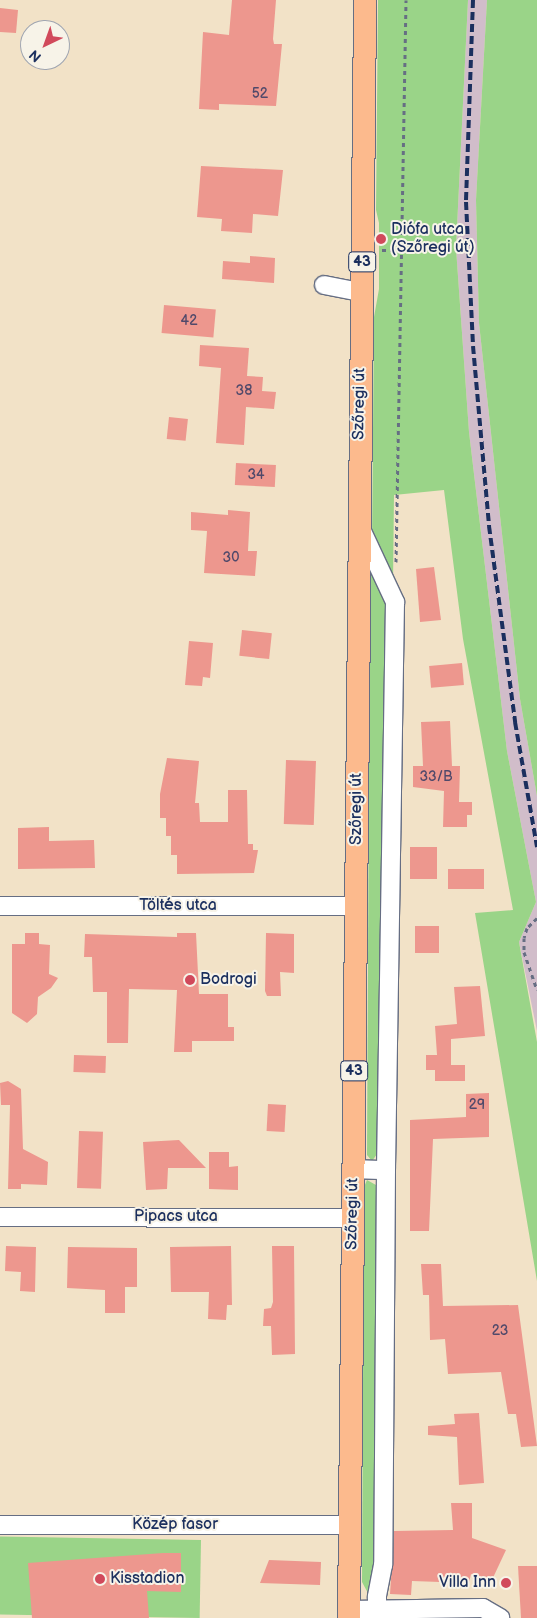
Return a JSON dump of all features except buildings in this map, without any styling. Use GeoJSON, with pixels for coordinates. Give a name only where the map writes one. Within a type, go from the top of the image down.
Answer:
{"type":"FeatureCollection","features":[{"type":"Feature","properties":{"kind":"main road","name":"Szőregi út"},"geometry":{"type":"LineString","coordinates":[[349,1614],[358,524],[365,0]]}},
{"type":"Feature","properties":{"kind":"street"},"geometry":{"type":"LineString","coordinates":[[324,285],[362,292]]}},
{"type":"Feature","properties":{"kind":"street"},"geometry":{"type":"LineString","coordinates":[[358,524],[395,602],[386,1170],[383,1565],[376,1613]]}},
{"type":"Feature","properties":{"kind":"street","name":"Töltés utca"},"geometry":{"type":"LineString","coordinates":[[0,906],[356,906]]}},
{"type":"Feature","properties":{"kind":"street"},"geometry":{"type":"LineString","coordinates":[[353,1169],[386,1170]]}},
{"type":"Feature","properties":{"kind":"street","name":"Pipacs utca"},"geometry":{"type":"LineString","coordinates":[[0,1217],[353,1218]]}},
{"type":"Feature","properties":{"kind":"street","name":"Közép fasor"},"geometry":{"type":"LineString","coordinates":[[0,1525],[350,1525]]}},
{"type":"Feature","properties":{"kind":"street"},"geometry":{"type":"LineString","coordinates":[[349,1614],[483,1608],[500,1618]]}},
{"type":"Feature","properties":{"kind":"path"},"geometry":{"type":"LineString","coordinates":[[396,572],[406,0]]}},
{"type":"Feature","properties":{"kind":"path"},"geometry":{"type":"LineString","coordinates":[[381,250],[401,250]]}},
{"type":"Feature","properties":{"kind":"path"},"geometry":{"type":"LineString","coordinates":[[537,918],[527,928],[524,938],[524,952],[537,990]]}},
{"type":"Feature","properties":{"kind":"shaded area"},"geometry":{"type":"Polygon","coordinates":[[[468,0],[487,0],[476,200],[479,323],[520,699],[537,796],[537,1031],[519,942],[536,902],[507,751],[469,432],[456,248],[468,0]]]}},
{"type":"Feature","properties":{"kind":"green space"},"geometry":{"type":"Polygon","coordinates":[[[378,0],[468,0],[456,248],[469,432],[507,751],[536,902],[519,942],[537,1042],[537,1281],[475,913],[513,910],[463,639],[444,490],[394,495],[393,584],[372,544],[374,317],[379,289],[379,223],[376,210],[378,0]]]}},
{"type":"Feature","properties":{"kind":"green space"},"geometry":{"type":"Polygon","coordinates":[[[487,0],[537,0],[537,796],[520,699],[479,323],[476,200],[487,0]]]}},
{"type":"Feature","properties":{"kind":"green space"},"geometry":{"type":"Polygon","coordinates":[[[370,567],[391,603],[380,1150],[372,1161],[367,1155],[370,567]]]}},
{"type":"Feature","properties":{"kind":"green space"},"geometry":{"type":"Polygon","coordinates":[[[367,1180],[376,1185],[380,1201],[377,1575],[369,1595],[362,1582],[364,1187],[367,1180]]]}},
{"type":"Feature","properties":{"kind":"green space","name":"Kisstadion"},"geometry":{"type":"Polygon","coordinates":[[[0,1536],[201,1540],[200,1618],[0,1615],[0,1536]]]}},
{"type":"Feature","properties":{"kind":"railway"},"geometry":{"type":"LineString","coordinates":[[473,0],[466,202],[473,346],[489,526],[515,722],[537,847]]}},
{"type":"Feature","properties":{"kind":"place","name":"Diófa utca (Szőregi út)"},"geometry":{"type":"Point","coordinates":[381,239]}},
{"type":"Feature","properties":{"kind":"place","name":"Bodrogi"},"geometry":{"type":"Point","coordinates":[190,980]}},
{"type":"Feature","properties":{"kind":"place","name":"Kisstadion"},"geometry":{"type":"Point","coordinates":[100,1579]}},
{"type":"Feature","properties":{"kind":"place","name":"Villa Inn"},"geometry":{"type":"Point","coordinates":[506,1583]}}]}
